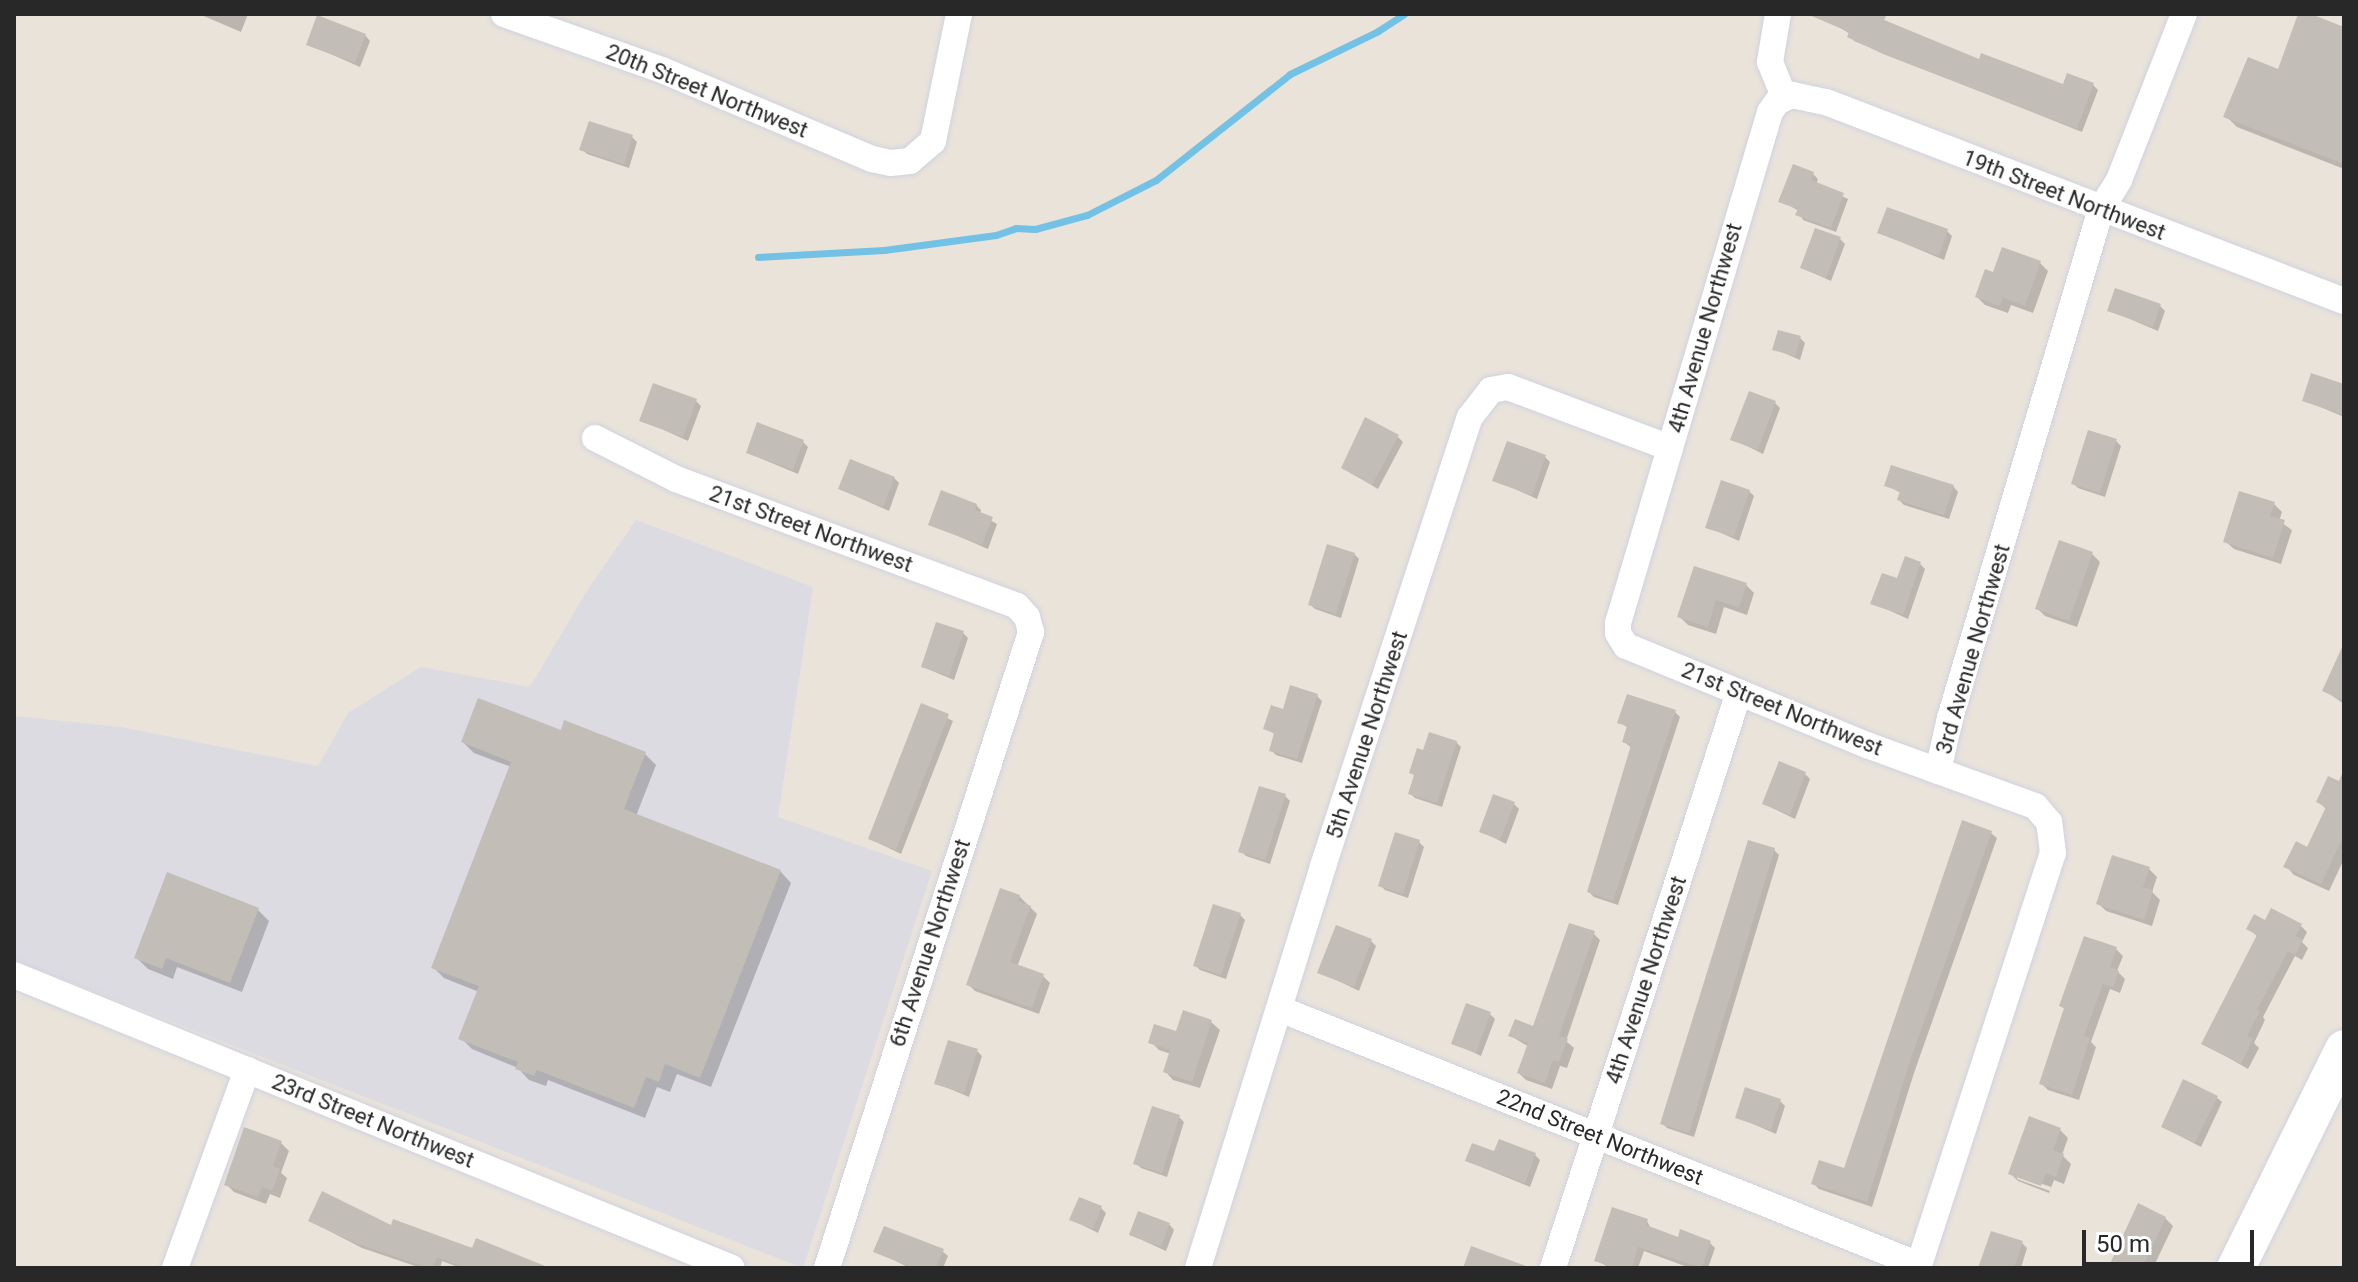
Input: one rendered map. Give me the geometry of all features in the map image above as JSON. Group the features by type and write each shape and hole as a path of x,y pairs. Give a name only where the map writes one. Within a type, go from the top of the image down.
{"main road":[{"path":"2236,1268 2344,1049"}],"street":[{"name":"20th Street Northwest","path":"504,14 662,70 872,159 891,163 910,161 929,148 938,128 959,14"},
{"path":"1778,14 1770,62 1784,97"},
{"name":"3rd Avenue Northwest","path":"1918,1266 2054,841 2049,822 2035,806 1938,771 1950,718 2101,209 2119,180 2184,14"},
{"name":"19th Street Northwest","path":"1784,97 1800,95 1826,102 2344,301"},
{"name":"4th Avenue Northwest","path":"1626,646 1618,633 1618,623 1770,112 1784,97"},
{"name":"5th Avenue Northwest","path":"1198,1268 1323,866 1470,417 1478,403 1491,390 1508,387 1670,448"},
{"name":"21st Street Northwest","path":"595,438 676,479 1017,606 1027,617"},
{"name":"6th Avenue Northwest","path":"827,1268 1031,632 1027,617"},
{"name":"21st Street Northwest","path":"1626,646 1938,771"},
{"name":"4th Avenue Northwest","path":"1553,1268 1739,692"},
{"name":"23rd Street Northwest","path":"14,975 732,1268"},
{"name":"22nd Street Northwest","path":"1280,1009 1918,1266"},
{"path":"175,1268 247,1070"}],"shaded area":[{"path":"636,520 813,587 778,817 932,871 803,1268 14,960 14,716 121,727 318,766 348,713 421,667 530,687 588,589"}],"building":[{"path":"1807,14 1887,14 1884,20 1979,59 1981,53 2063,84 2067,73 2094,83 2077,129 1883,54 1847,37 1849,32"},
{"path":"2298,14 2311,14 2344,27 2344,164 2223,117 2248,57 2278,69"},
{"path":"317,15 366,34 355,63 306,45"},
{"path":"589,121 633,135 624,164 579,150"},
{"path":"1793,164 1814,172 1811,180 1844,193 1831,228 1795,215 1798,209 1778,202"},
{"path":"1887,207 1948,229 1939,256 1877,233"},
{"path":"1815,228 1841,237 1826,278 1800,268"},
{"path":"2002,247 2041,261 2025,306 2003,298 2000,306 1975,297 1985,269 1993,272"},
{"path":"2115,288 2161,304 2153,327 2107,311"},
{"path":"1778,330 1801,336 1795,356 1772,350"},
{"path":"2311,373 2344,384 2344,415 2302,401"},
{"path":"653,383 697,399 683,437 639,421"},
{"path":"1749,391 1776,401 1758,450 1730,440"},
{"path":"1365,417 1399,435 1372,485 1341,468"},
{"path":"757,422 804,440 793,470 746,453"},
{"path":"2088,430 2117,439 2100,493 2071,484"},
{"path":"1507,441 1546,455 1532,495 1492,481"},
{"path":"850,459 895,477 883,507 838,489"},
{"path":"1891,465 1954,485 1944,515 1897,500 1900,491 1884,486"},
{"path":"1721,480 1750,490 1734,537 1705,528"},
{"path":"941,490 977,504 975,510 993,517 982,545 928,525"},
{"path":"2239,491 2275,502 2270,516 2285,520 2273,558 2223,542"},
{"path":"2059,540 2093,552 2069,621 2035,609"},
{"path":"1327,544 1355,553 1336,614 1308,605"},
{"path":"1905,556 1921,562 1903,615 1870,604 1882,573 1897,578"},
{"path":"1694,566 1747,583 1739,608 1716,600 1708,627 1677,617"},
{"path":"936,622 964,631 949,676 921,667"},
{"path":"2344,643 2344,701 2322,691"},
{"path":"1290,685 1318,694 1297,759 1269,751 1274,733 1263,729 1271,705 1283,709"},
{"path":"1627,694 1676,710 1613,901 1587,892 1631,745 1622,742 1627,726 1617,723"},
{"path":"478,698 561,730 564,720 646,752 624,809 781,870 700,1078 665,1064 659,1082 646,1077 634,1108 537,1070 534,1076 515,1069 518,1062 458,1039 479,986 431,968 511,762 461,742"},
{"path":"921,703 949,714 896,850 868,839"},
{"path":"1429,732 1457,741 1437,803 1408,794 1414,775 1409,773 1417,748 1423,750"},
{"path":"1779,761 1806,772 1790,815 1762,804"},
{"path":"2344,769 2344,835 2321,884 2283,867 2296,841 2307,847 2326,807 2316,802 2328,776 2339,781"},
{"path":"1259,786 1286,794 1265,860 1238,852"},
{"path":"1493,794 1515,802 1500,840 1479,832"},
{"path":"1962,820 1992,831 1908,1067 1867,1202 1811,1184 1819,1160 1844,1168"},
{"path":"1395,832 1420,840 1403,894 1378,886"},
{"path":"1748,840 1775,848 1689,1133 1660,1124"},
{"path":"2112,855 2150,867 2143,887 2153,890 2144,920 2096,904"},
{"path":"167,872 259,908 230,983 166,958 162,969 134,958"},
{"path":"1000,888 1020,895 1018,901 1031,906 1010,962 1044,974 1032,1008 966,985"},
{"path":"1213,904 1241,913 1221,975 1193,966"},
{"path":"2271,908 2302,924 2296,936 2303,940 2295,955 2288,951 2257,1010 2260,1011 2247,1036 2253,1039 2241,1064 2201,1044 2257,935 2246,929 2254,914 2265,920"},
{"path":"1569,923 1595,931 1559,1036 1568,1039 1559,1062 1553,1060 1545,1083 1517,1073 1528,1043 1508,1036 1515,1019 1533,1026"},
{"path":"1336,925 1372,939 1354,987 1317,973"},
{"path":"2084,936 2117,947 2110,967 2119,971 2113,987 2103,984 2084,1036 2090,1038 2072,1095 2039,1084 2064,1008 2059,1006"},
{"path":"1466,1003 1491,1012 1476,1053 1451,1044"},
{"path":"1183,1010 1212,1020 1192,1082 1163,1072 1170,1050 1148,1043 1154,1024 1176,1031"},
{"path":"948,1040 978,1049 964,1093 934,1084"},
{"path":"2183,1079 2218,1096 2195,1143 2161,1127"},
{"path":"1745,1087 1781,1099 1771,1130 1735,1118"},
{"path":"1152,1106 1180,1115 1162,1173 1133,1164"},
{"path":"2029,1116 2061,1128 2053,1150 2064,1154 2056,1177 2046,1173 2041,1186 2008,1174"},
{"path":"244,1127 282,1141 273,1166 280,1169 272,1191 262,1187 258,1197 224,1185"},
{"path":"1499,1139 1536,1153 1525,1183 1465,1161 1472,1143 1494,1151"},
{"path":"322,1191 391,1225 393,1219 472,1248 476,1238 550,1268 465,1268 437,1257 433,1268 428,1268 355,1243 308,1221"},
{"path":"1079,1197 1102,1206 1093,1229 1069,1220"},
{"path":"2138,1203 2166,1217 2142,1268 2108,1268"},
{"path":"1612,1207 1648,1219 1646,1225 1678,1237 1680,1229 1711,1241 1702,1268 1638,1247 1632,1268 1616,1268 1594,1261"},
{"path":"1138,1211 1170,1223 1161,1247 1129,1235"},
{"path":"884,1226 944,1249 936,1268 914,1268 873,1252"},
{"path":"1991,1231 2023,1241 2014,1268 1978,1268"},
{"path":"1471,1246 1526,1266 1526,1268 1463,1268"}],"waterway":[{"path":"758,257 884,250 996,235 1016,228 1035,229 1087,215 1156,180 1290,74 1378,31 1404,14"}]}
